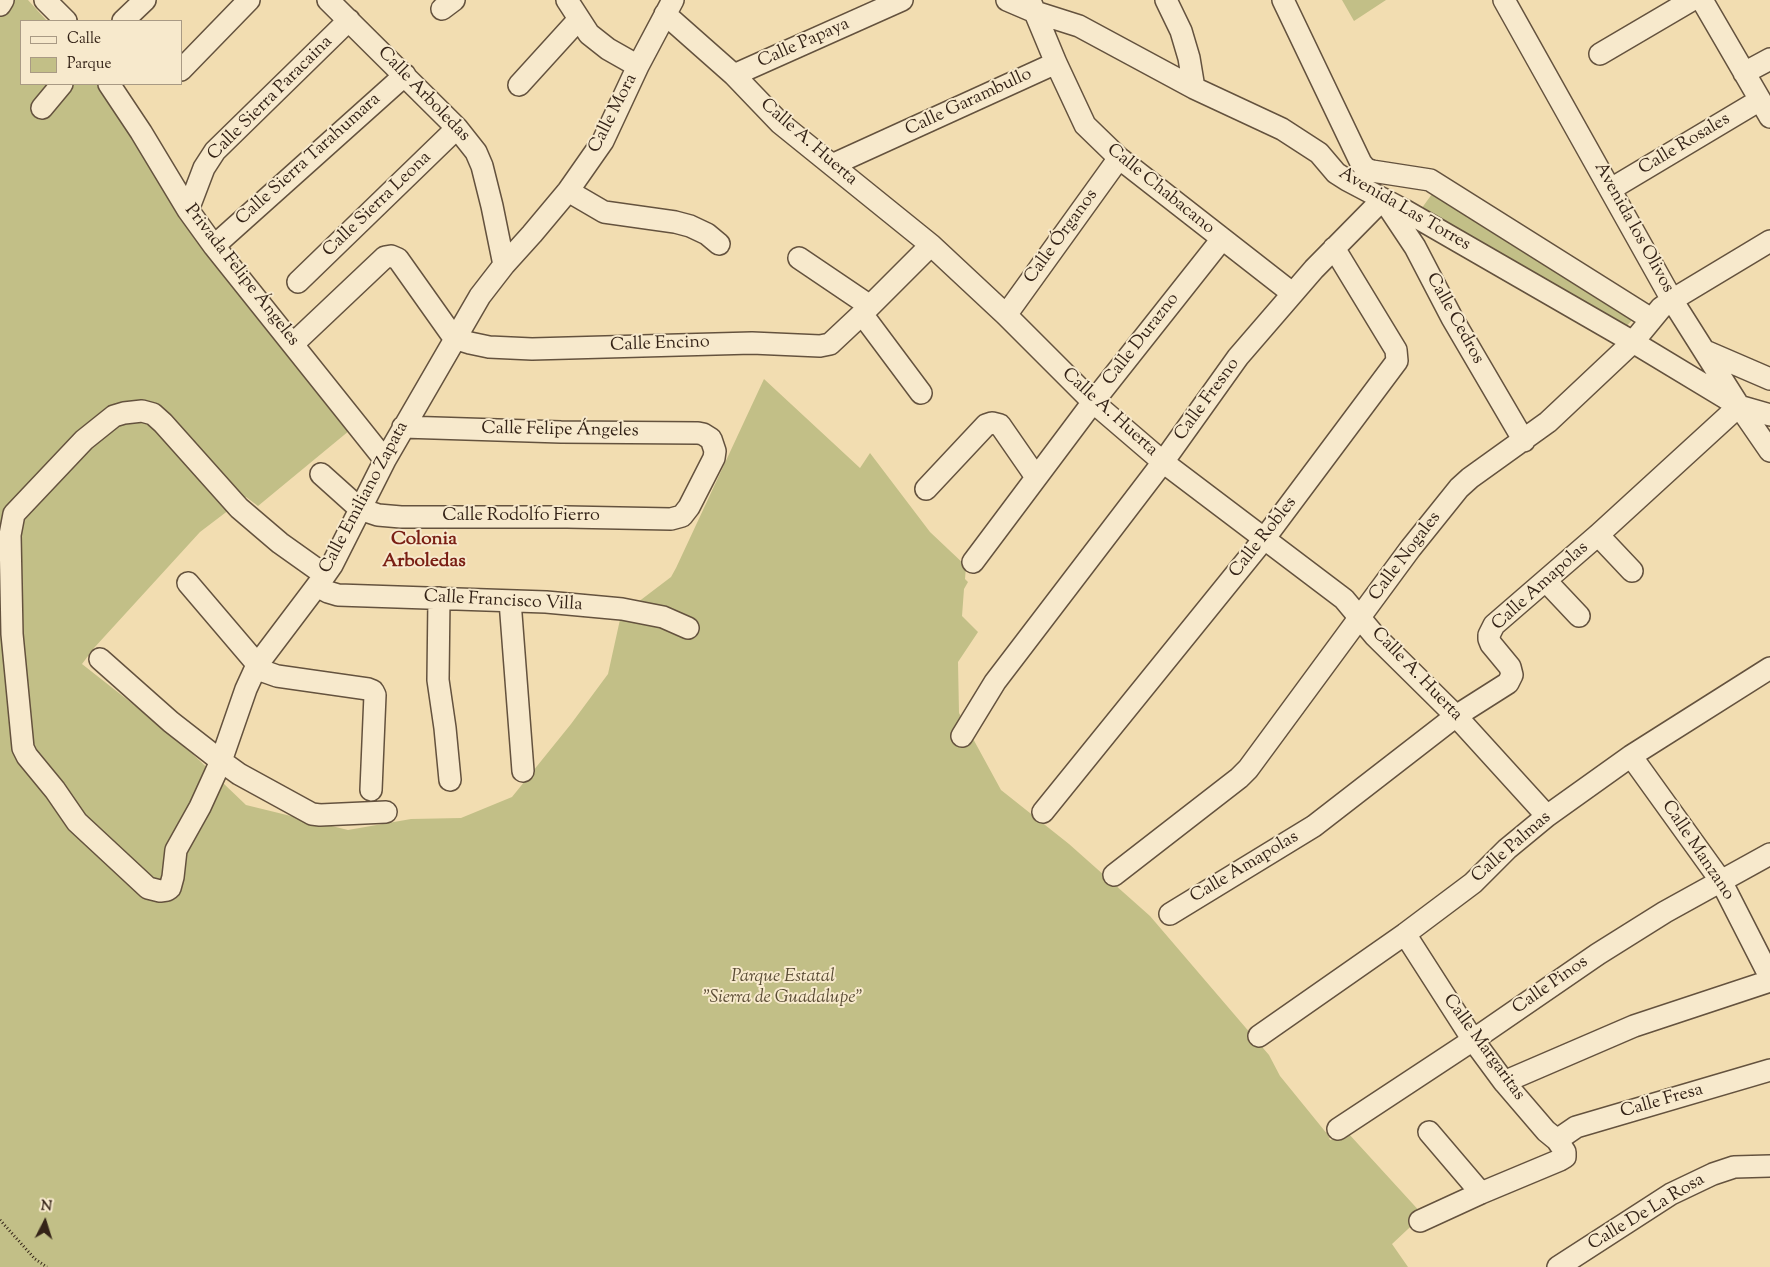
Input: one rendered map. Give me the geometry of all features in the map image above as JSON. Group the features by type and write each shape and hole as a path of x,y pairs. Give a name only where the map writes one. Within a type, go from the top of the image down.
{"street":[{"path":"0,4 3,0"},
{"path":"45,0 65,20"},
{"path":"124,20 145,0"},
{"path":"182,69 250,0"},
{"name":"Calle Arboledas","path":"328,0 457,128 476,152 482,166 492,206 504,265"},
{"path":"568,0 589,34 608,49 638,66"},
{"name":"Calle Papaya","path":"734,75 902,0"},
{"name":"Avenida Las Torres","path":"1007,0 1033,6 1079,26 1194,88 1296,138 1318,153 1336,173 1364,190 1383,199 1633,342 1739,406 1770,415"},
{"path":"1166,0 1181,31 1190,58 1194,88"},
{"name":"Avenida Las Torres","path":"1283,0 1361,163 1366,168 1430,180 1650,319"},
{"name":"Avenida los Olivos","path":"1504,0 1672,300 1739,406 1770,451"},
{"path":"1600,54 1692,0"},
{"path":"1702,0 1765,109"},
{"path":"1033,6 1056,63"},
{"name":"Calle A. Huerta","path":"669,7 780,123 931,245 1006,315 1093,402 1163,462 1344,599 1375,636 1456,716 1547,816"},
{"name":"Calle Mora","path":"504,265 568,191 603,141 638,66 669,7"},
{"path":"519,85 579,19"},
{"name":"Calle Sierra Paracaina","path":"188,210 204,168 215,151 349,20"},
{"path":"1744,73 1770,58"},
{"name":"Calle Chabacano","path":"1056,63 1085,125 1119,158 1292,293"},
{"name":"Calle Garambullo","path":"832,166 1056,63"},
{"name":"Calle Sierra Tarahumara","path":"214,246 405,75"},
{"path":"42,108 61,85"},
{"name":"Privada Felipe Ángeles","path":"110,85 141,132 188,210 214,246 385,460"},
{"name":"Calle Rosales","path":"1611,189 1765,109"},
{"name":"Calle Sierra Leona","path":"298,282 457,128"},
{"name":"Calle Órganos","path":"1006,315 1119,158"},
{"path":"568,191 604,212 675,222 690,226 707,234 719,244"},
{"name":"Calle Fresno","path":"962,736 995,682 1163,462 1238,357 1292,293 1383,199"},
{"name":"Calle Cedros","path":"1383,199 1415,247 1452,318 1524,441"},
{"name":"Calle Durazno","path":"974,562 1093,402 1222,239"},
{"name":"Calle Nogales","path":"1114,875 1239,778 1410,549 1459,488 1548,422 1633,342 1650,319 1672,300 1770,242"},
{"name":"Calle Encino","path":"454,338 489,347 532,349 752,343 820,346 830,344 931,245"},
{"name":"Calle Robles","path":"1043,812 1264,539 1398,361 1396,350 1334,248"},
{"path":"294,344 385,257 391,256 398,258 454,338"},
{"path":"799,258 866,310 921,393"},
{"name":"Calle Emiliano Zapata","path":"239,508 163,422 153,414 134,411 114,416 84,440 14,514 10,535 12,634 23,748 77,822 148,888 160,891 167,890 172,884 176,850 200,807 221,761 246,689 257,665 332,565 385,460 454,338 480,296 504,265"},
{"path":"1705,351 1770,379"},
{"name":"Calle Amapolas","path":"1170,914 1314,826 1456,716 1508,682 1512,671 1490,644 1489,634 1494,625 1598,535 1739,406"},
{"path":"926,489 986,425 992,423 1000,425 1036,477"},
{"name":"Calle Felipe Ángeles","path":"403,427 698,434 707,437 713,444 714,458 689,508 682,516"},
{"path":"321,474 360,509"},
{"name":"Calle Francisco Villa","path":"239,508 321,580 328,592 338,595 510,600 622,609 663,617 688,628"},
{"name":"Calle Rodolfo Fierro","path":"360,509 378,515 401,516 671,519 682,516"},
{"path":"1598,535 1632,571"},
{"path":"1546,581 1579,616"},
{"path":"188,583 263,671 277,676 373,691 375,695 371,790"},
{"path":"439,598 438,680 450,780"},
{"path":"510,600 523,771"},
{"path":"100,659 171,722 221,761 239,774 312,814 386,812"},
{"name":"Calle Palmas","path":"1259,1036 1405,934 1473,883 1507,848 1547,816 1631,756 1770,668"},
{"name":"Calle Manzano","path":"1631,756 1722,881 1770,978"},
{"name":"Calle Pinos","path":"1338,1129 1473,1040 1598,954 1665,912 1770,854"},
{"name":"Calle Margaritas","path":"1405,934 1473,1040 1504,1082 1561,1149"},
{"path":"1504,1082 1634,1026 1770,981"},
{"name":"Calle Fresa","path":"1420,1221 1560,1160 1561,1149 1576,1127 1770,1070"},
{"path":"1429,1132 1481,1193"},
{"name":"Calle De La Rosa","path":"1558,1267 1671,1194 1734,1167 1770,1166"}],"path":[{"path":"0,1220 35,1259 47,1267"}],"green space":[{"name":"Parque Estatal \"Sierra de Guadalupe\"","path":"0,0 28,0 46,20 20,20 20,85 102,85 213,240 361,421 258,506 246,497 200,532 94,648 82,664 176,738 246,805 348,830 411,819 461,818 512,797 571,724 608,674 621,615 671,577 764,379 860,468 870,453 930,532 966,566 965,579 968,582 964,589 962,616 978,632 958,662 959,713 1001,790 1069,844 1150,916 1269,1055 1280,1076 1328,1135 1330,1140 1348,1133 1423,1215 1392,1244 1408,1267 0,1267"},
{"path":"1342,0 1386,0 1354,21"},
{"path":"1432,194 1635,317 1623,330 1419,212"}],"district":[{"name":"Colonia Arboledas","path":"424,552"}]}
